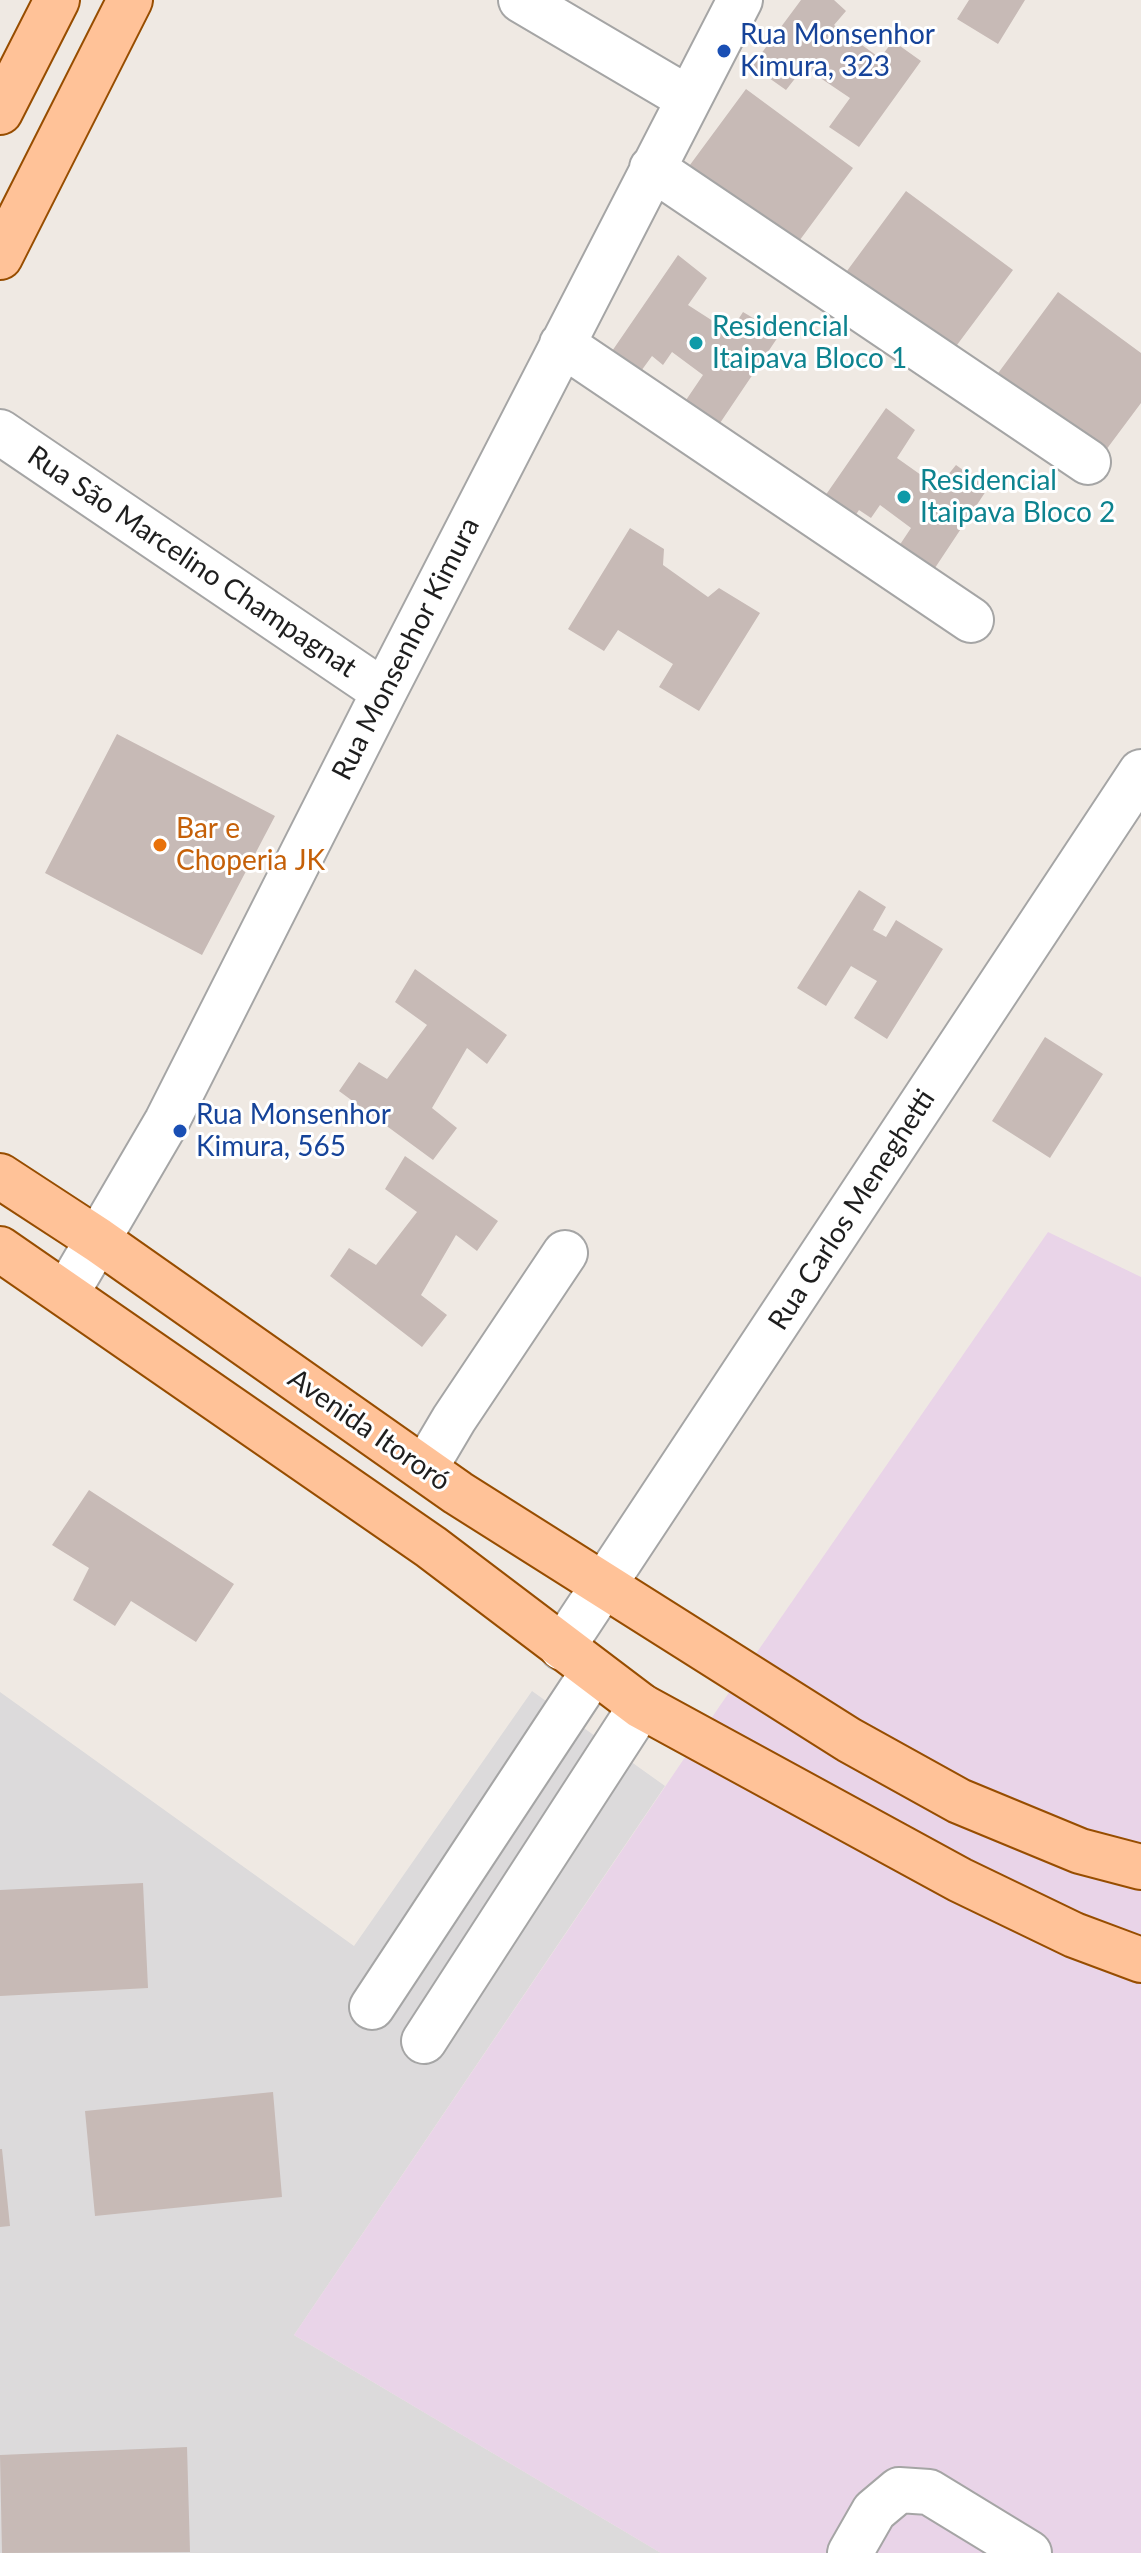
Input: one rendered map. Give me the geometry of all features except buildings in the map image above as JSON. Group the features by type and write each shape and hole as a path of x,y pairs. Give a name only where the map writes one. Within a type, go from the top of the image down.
{"main road":[{"path":"0,112 57,0"},
{"path":"0,257 130,0"},
{"name":"Avenida Itororó","path":"0,1176 98,1240 458,1493 849,1740 959,1801 1080,1851 1141,1867"},
{"path":"0,1249 431,1547 641,1706 960,1880 1074,1935 1141,1960"}],"street":[{"path":"521,0 689,99"},
{"name":"Rua Monsenhor Kimura","path":"66,1294 167,1121 740,0"},
{"path":"652,168 1088,462"},
{"path":"562,344 971,620"},
{"name":"Rua São Marcelino Champagnat","path":"0,432 384,692"},
{"name":"Rua Carlos Meneghetti","path":"372,2007 520,1782 578,1660 605,1587 1141,772"},
{"path":"425,1468 454,1419 565,1253"},
{"path":"424,2041 641,1706"},
{"path":"520,1782 571,1814"},
{"path":"850,2553 874,2511 899,2490 929,2492 1029,2553"}],"shaded area":[{"path":"1048,1232 1141,1277 1141,2553 661,2553 294,2335 719,1707"},
{"path":"532,1691 665,1786 294,2335 661,2553 0,2553 0,1692 354,1946"}],"place":[{"name":"Rua Monsenhor Kimura, 323","path":"724,51"},
{"name":"Residencial Itaipava Bloco 1","path":"696,343"},
{"name":"Residencial Itaipava Bloco 2","path":"904,497"},
{"name":"Bar e Choperia JK","path":"160,845"},
{"name":"Rua Monsenhor Kimura, 565","path":"180,1131"}]}
